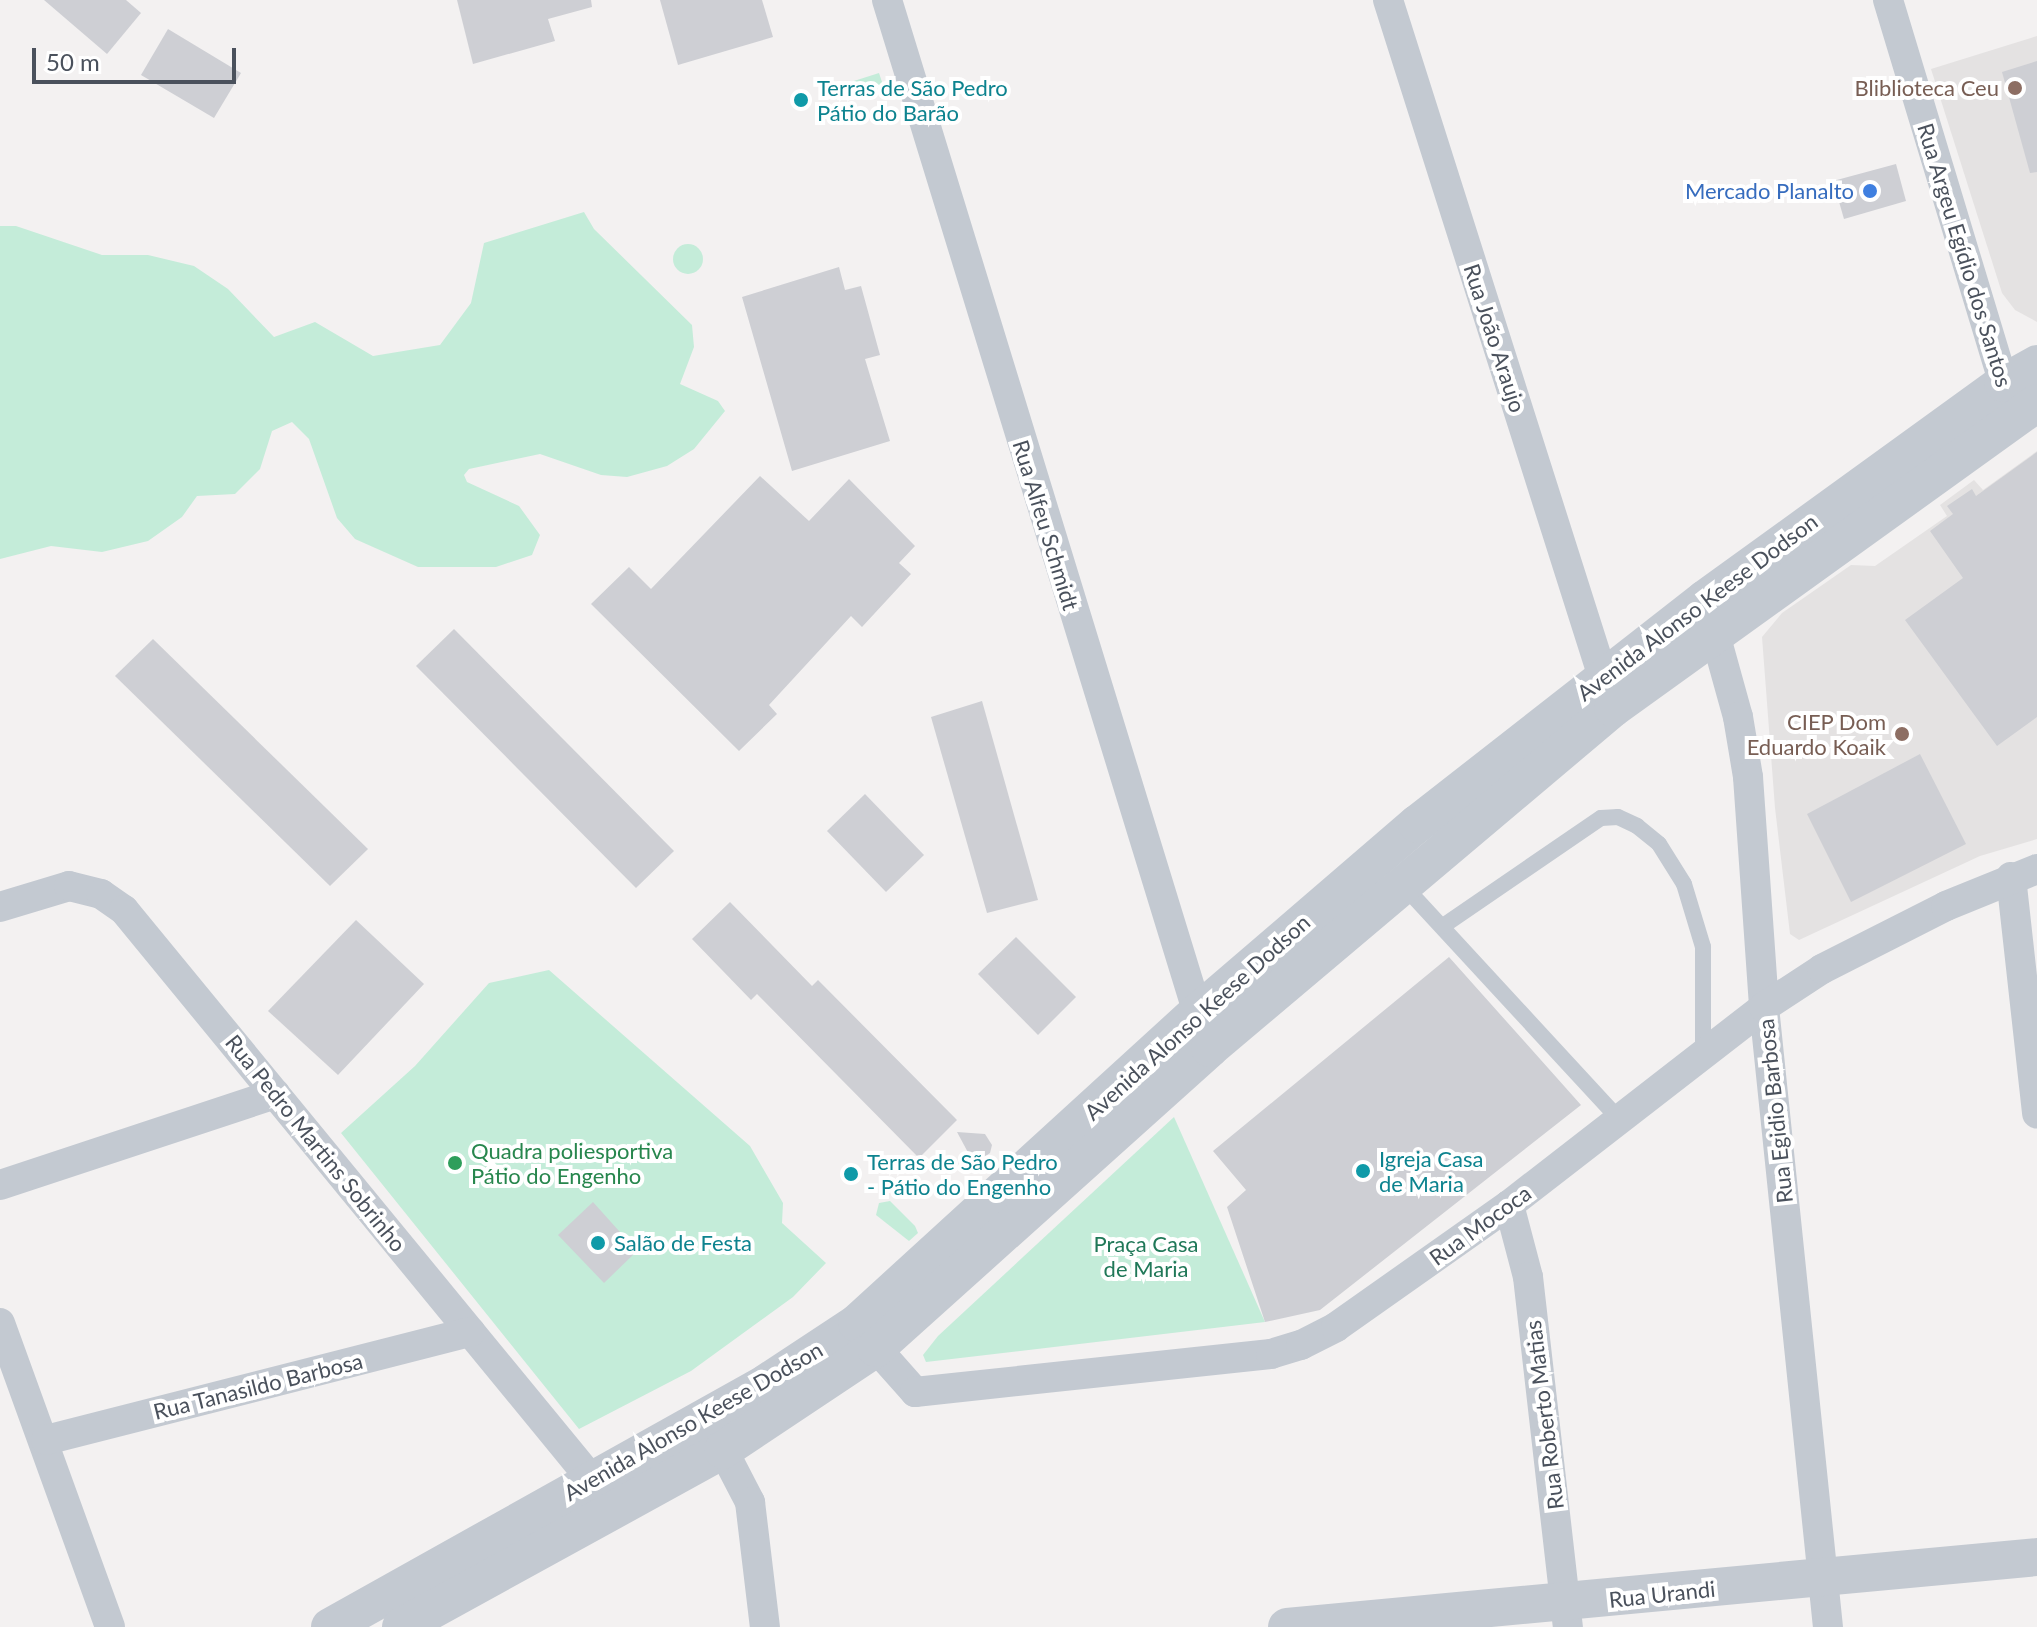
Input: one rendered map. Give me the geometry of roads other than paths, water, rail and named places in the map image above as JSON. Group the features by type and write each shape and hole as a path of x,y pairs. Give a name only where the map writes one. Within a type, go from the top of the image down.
{"street":[{"name":"Rua Alfeu Schmidt","path":"887,0 1204,1031"},
{"name":"Rua João Araujo","path":"1388,0 1608,692"},
{"name":"Rua Argeu Egídio dos Santos","path":"1888,0 2018,401"},
{"name":"Avenida Alonso Keese Dodson","path":"401,1627 723,1450 876,1348 1417,824 2018,401 2037,364"},
{"name":"Rua Egidio Barbosa","path":"1710,616 1738,717 1748,777 1764,1007 1828,1627"},
{"name":"Avenida Alonso Keese Dodson","path":"330,1627 691,1427 857,1323 1204,1031 1403,885 1608,692"},
{"name":"Rua Mococa","path":"876,1348 915,1392 1271,1354 1336,1327 1509,1205 1764,1007 1822,969 2024,873"},
{"path":"2024,873 2037,1114"},
{"name":"Rua Pedro Martins Sobrinho","path":"0,907 69,886 101,894 124,910 592,1480"},
{"path":"0,1185 275,1094"},
{"name":"Rua Roberto Matias","path":"1509,1205 1528,1277 1568,1615"},
{"path":"0,1323 46,1440 110,1627"},
{"name":"Rua Tanasildo Barbosa","path":"46,1440 470,1332"},
{"path":"691,1427 723,1450 750,1502 765,1627"},
{"name":"Rua Urandi","path":"1287,1627 1568,1615 1824,1577 2037,1557"}],"lane":[{"path":"1443,926 1601,818 1618,817 1637,826 1659,844 1684,884 1703,947 1703,1054"},
{"path":"1403,885 1620,1120"}],"place":[{"name":"Bliblioteca Ceu","path":"2015,88"},
{"name":"Terras de São Pedro Pátio do Barão","path":"801,100"},
{"name":"Mercado Planalto","path":"1870,191"},
{"name":"CIEP Dom Eduardo Koaik","path":"1902,734"},
{"name":"Quadra poliesportiva Pátio do Engenho","path":"455,1163"},
{"name":"Igreja Casa de Maria","path":"1363,1171"},
{"name":"Terras de São Pedro - Pátio do Engenho","path":"851,1174"},
{"name":"Salão de Festa","path":"598,1243"}],"park label":[{"name":"Praça Casa de Maria","path":"1146,1256"}]}
